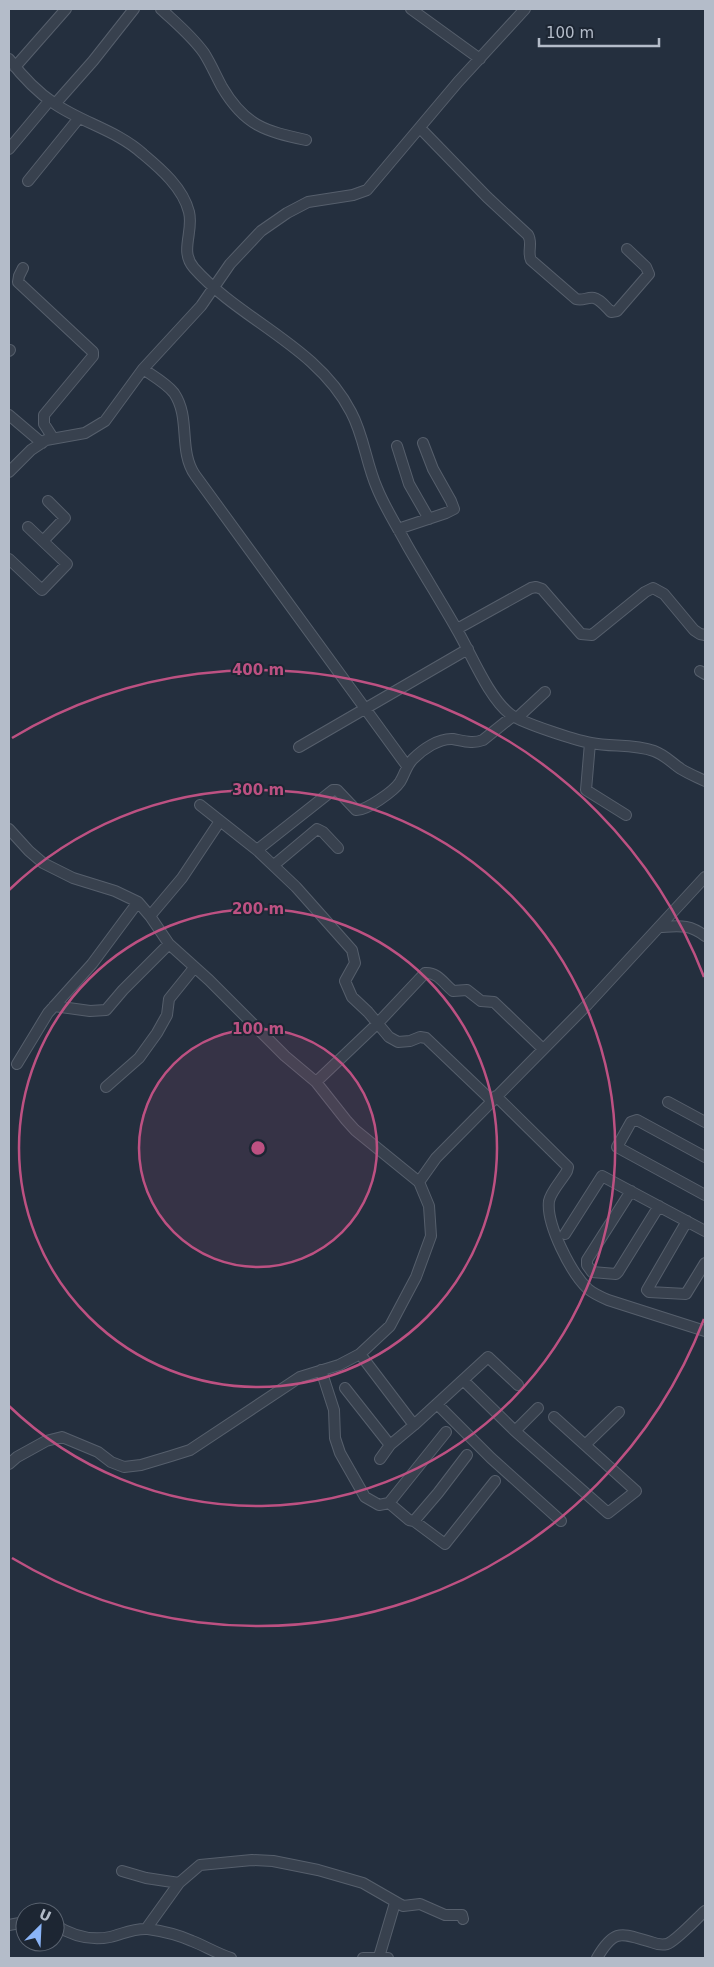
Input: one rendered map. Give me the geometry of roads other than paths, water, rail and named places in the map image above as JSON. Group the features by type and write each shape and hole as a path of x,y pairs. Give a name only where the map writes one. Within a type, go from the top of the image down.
{"street":[{"path":"66,9 12,63 24,77 52,102 134,146 171,181 183,196 190,217 187,258 193,268 214,288 268,327 317,368 335,389 354,419 377,489 486,682 503,706 515,717 590,743 635,747 657,752 681,769 705,781"},
{"path":"9,149 93,61 134,9"},
{"path":"161,9 198,45 222,88 241,113 251,122 266,130 306,140"},
{"path":"411,9 480,59"},
{"path":"9,472 28,453 42,443 52,438 85,433 100,425 109,416 143,369 201,306 230,264 261,231 280,217 308,202 353,195 367,190 525,9"},
{"path":"28,181 79,118"},
{"path":"420,128 487,197 528,235 531,240 529,255 531,260 576,299 581,300 593,297 600,300 611,312 617,311 649,274 646,267 627,250"},
{"path":"23,268 18,276 18,282 92,350 93,354 69,387 44,415 44,424 52,438"},
{"path":"143,369 166,385 176,397 184,421 187,460 194,476 407,766"},
{"path":"9,415 42,443"},
{"path":"400,528 453,510 454,507 433,469 423,443"},
{"path":"397,446 409,484 429,519"},
{"path":"375,467 385,496 400,528"},
{"path":"42,541 65,518 48,502"},
{"path":"9,559 42,590 66,564 28,527"},
{"path":"457,629 536,587 542,589 581,634 592,635 645,592 653,588 664,594 694,630 700,634 705,634"},
{"path":"299,747 364,707 468,648"},
{"path":"258,850 333,790 337,790 356,810 359,811 368,807 398,785 407,766 413,759 440,741 452,739 478,742 484,740 545,692"},
{"path":"590,743 586,791 626,815"},
{"path":"200,805 258,850 274,865 352,950 355,963 345,981 352,997 389,1037 398,1042 410,1042 420,1037 426,1038 568,1167 568,1171 551,1197 549,1211 560,1245 583,1283 596,1294 608,1300 705,1331"},
{"path":"150,916 182,878 220,820"},
{"path":"9,829 43,863 72,878 115,891 138,902 169,944 285,1056 316,1082 355,1130 419,1182 429,1206 431,1236 416,1277 390,1326 360,1354 340,1365 300,1377 190,1450 141,1465 124,1467 111,1462 98,1452 62,1437 46,1441 16,1457 9,1464"},
{"path":"274,865 317,829 323,832 338,848"},
{"path":"419,1182 436,1158 660,927 705,877"},
{"path":"18,1064 41,1024 54,1006 92,964 138,902"},
{"path":"660,927 692,927 705,936"},
{"path":"54,1006 90,1011 106,1010 123,990 169,944"},
{"path":"106,1087 139,1058 158,1033 167,1016 169,999 194,968"},
{"path":"316,1082 378,1023 425,973 438,977 453,991 467,990 481,1001 494,1002 543,1049"},
{"path":"668,1102 705,1122"},
{"path":"705,1157 637,1120 631,1122 617,1147 705,1195"},
{"path":"565,1234 602,1176 705,1231"},
{"path":"631,1191 587,1260 587,1265 592,1272 616,1274 659,1206"},
{"path":"688,1221 646,1290 649,1292 686,1294 705,1263"},
{"path":"360,1354 414,1424"},
{"path":"380,1459 390,1445 438,1405 488,1356 518,1385"},
{"path":"321,1370 334,1410 334,1438 340,1453 366,1497 379,1505 389,1503 446,1432"},
{"path":"463,1380 515,1431 608,1513 636,1491 554,1416"},
{"path":"345,1388 390,1445"},
{"path":"438,1405 491,1458 561,1521"},
{"path":"515,1431 538,1408"},
{"path":"585,1445 619,1412"},
{"path":"414,1521 467,1455"},
{"path":"389,1503 408,1520 414,1521 445,1544 495,1481"},
{"path":"146,1929 179,1883 200,1865 230,1861 273,1861 318,1870 363,1883 395,1903 407,1907 420,1904 444,1915 462,1915 463,1919"},
{"path":"122,1871 146,1878 179,1883"},
{"path":"363,1958 383,1958 395,1903"},
{"path":"597,1958 606,1943 618,1936 629,1935 660,1945 669,1943 705,1911"},
{"path":"65,1931 98,1938 131,1929 146,1929 190,1940 231,1958"}]}
